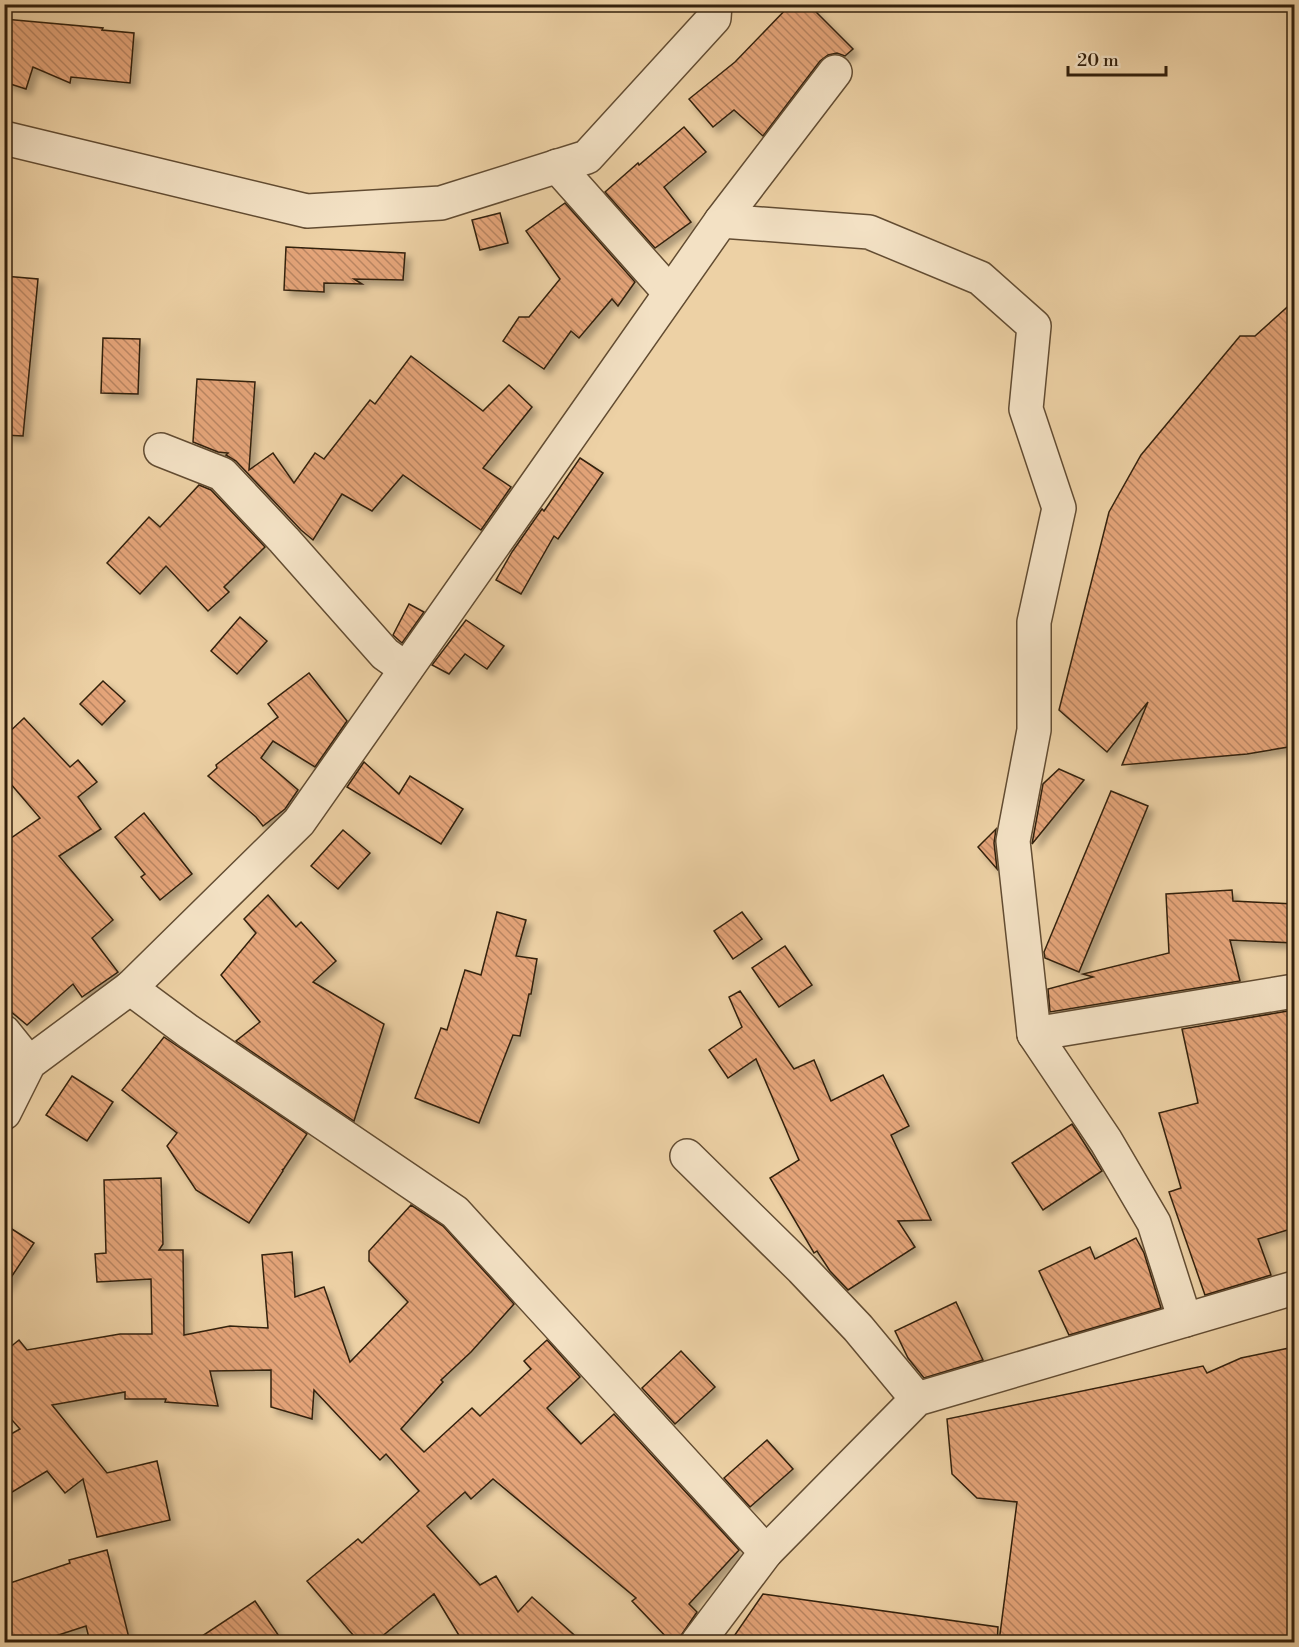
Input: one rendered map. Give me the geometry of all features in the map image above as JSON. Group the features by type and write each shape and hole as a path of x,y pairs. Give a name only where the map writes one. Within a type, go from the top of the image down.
{"street":[{"path":"4,138 307,211 441,202 587,157 714,18 715,4"},
{"path":"4,1113 29,1063 130,988 298,822 721,221 835,72"},
{"path":"557,166 670,293"},
{"path":"721,221 869,232 980,278 1034,326 1026,409 1059,508 1034,622 1034,730 1013,841 1034,1034 1106,1142 1154,1223 1185,1320"},
{"path":"161,450 222,474 292,548 385,654 406,669"},
{"path":"130,988 188,1031 455,1212 766,1552"},
{"path":"1034,1034 1294,992"},
{"path":"4,1032 29,1063"},
{"path":"687,1156 858,1328 917,1399"},
{"path":"698,1642 766,1552 917,1399 1294,1288"}],"building":[{"path":"791,4 808,4 853,49 845,56 837,53 828,55 820,61 763,136 734,110 713,127 689,99 735,62"},
{"path":"4,19 134,33 130,83 71,77 70,83 33,67 26,89 4,82"},
{"path":"684,127 706,152 664,187 691,222 655,248 605,192"},
{"path":"565,203 635,282 618,306 612,299 579,338 571,331 544,369 503,341 519,317 529,317 560,279 526,231"},
{"path":"500,213 508,243 480,250 472,220"},
{"path":"286,247 405,253 403,280 354,279 362,284 324,283 324,292 284,290"},
{"path":"4,276 38,279 23,436 4,435"},
{"path":"1294,301 1294,746 1247,754 1122,765 1148,702 1107,752 1059,710 1109,512 1141,455 1240,336 1255,336"},
{"path":"103,338 140,339 138,394 101,393"},
{"path":"411,356 483,411 509,385 532,407 483,468 511,487 481,530 403,475 372,511 342,494 313,540 236,461 226,455 228,453 218,452 193,442 197,379 255,382 249,470 273,453 294,483 315,453 324,459 370,400 375,404"},
{"path":"580,458 603,473 558,539 554,536 521,594 496,580 512,552 542,509 544,511"},
{"path":"199,485 211,490 265,547 224,587 229,592 208,611 166,566 140,594 107,563 149,517 160,527"},
{"path":"409,604 424,612 402,643 393,635"},
{"path":"240,617 267,641 237,674 211,651"},
{"path":"466,620 504,646 487,669 465,654 449,674 432,665"},
{"path":"309,673 347,721 315,767 273,741 261,758 298,790 285,809 263,826 256,817 208,776 217,768 216,765 278,717 268,704"},
{"path":"103,681 125,701 102,725 80,704"},
{"path":"24,718 70,767 78,760 97,782 78,797 101,829 59,856 113,920 92,938 118,972 82,997 73,984 27,1025 4,1006 4,843 40,818 4,776 4,737"},
{"path":"364,762 399,794 410,776 463,809 441,844 347,787"},
{"path":"1059,769 1084,780 1032,844 1043,784"},
{"path":"1111,791 1148,806 1079,972 1045,958 1044,952"},
{"path":"144,813 192,874 160,900 141,877 145,874 115,837"},
{"path":"996,829 994,843 997,869 978,847"},
{"path":"343,830 370,853 338,889 311,866"},
{"path":"1232,890 1233,901 1294,904 1294,943 1230,940 1240,981 1050,1012 1048,989 1093,977 1083,974 1169,953 1166,894"},
{"path":"268,895 296,927 301,922 336,961 313,982 384,1024 354,1121 236,1041 260,1022 221,975 256,933 244,919"},
{"path":"497,912 526,920 516,956 537,959 520,1036 513,1035 479,1123 415,1098 441,1028 447,1030 465,970 481,975"},
{"path":"742,912 762,939 733,959 714,931"},
{"path":"785,946 812,985 779,1007 752,968"},
{"path":"740,991 794,1069 814,1060 831,1101 883,1075 909,1126 891,1135 931,1220 898,1221 915,1247 848,1290 830,1271 817,1251 814,1253 770,1178 799,1160 756,1059 728,1078 709,1050 742,1027 729,997"},
{"path":"1294,1010 1294,1228 1258,1239 1271,1275 1205,1295 1169,1192 1181,1188 1159,1113 1198,1103 1182,1029"},
{"path":"164,1037 307,1134 282,1169 283,1171 249,1223 196,1190 167,1146 177,1133 122,1090"},
{"path":"72,1076 113,1102 87,1141 46,1115"},
{"path":"1072,1124 1102,1171 1043,1210 1012,1163"},
{"path":"161,1178 163,1244 159,1250 183,1250 184,1335 230,1326 268,1328 262,1255 292,1252 295,1297 324,1287 350,1362 408,1302 369,1261 369,1251 411,1205 443,1226 514,1304 471,1352 441,1380 443,1382 401,1429 424,1452 472,1408 480,1416 531,1369 524,1361 547,1340 580,1377 547,1408 581,1444 614,1414 739,1550 689,1604 697,1612 680,1637 675,1642 671,1642 632,1601 636,1598 493,1479 471,1499 465,1492 427,1526 480,1585 496,1576 518,1612 532,1597 582,1642 463,1642 434,1594 375,1642 359,1642 307,1581 358,1539 362,1543 419,1491 386,1454 380,1460 314,1390 312,1419 271,1407 271,1370 210,1371 218,1406 165,1402 166,1399 125,1399 125,1392 52,1405 107,1473 157,1461 170,1520 97,1537 83,1479 65,1493 47,1471 4,1497 4,1438 20,1429 4,1411 4,1352 19,1340 27,1350 120,1334 152,1334 151,1279 97,1282 95,1254 106,1253 104,1180"},
{"path":"4,1224 34,1243 4,1288"},
{"path":"1136,1238 1144,1253 1161,1308 1069,1335 1039,1271 1090,1247 1095,1259"},
{"path":"956,1302 983,1360 924,1378 908,1358 895,1331"},
{"path":"1294,1347 1294,1642 999,1642 1017,1502 977,1498 952,1474 947,1419 1203,1366 1207,1373 1241,1358"},
{"path":"681,1351 715,1387 675,1424 642,1388"},
{"path":"767,1440 793,1469 750,1507 724,1478"},
{"path":"107,1550 130,1642 90,1642 86,1626 37,1642 4,1642 4,1585 70,1563 69,1560"},
{"path":"763,1594 998,1627 997,1642 730,1642"},
{"path":"255,1601 283,1642 193,1642"}]}
